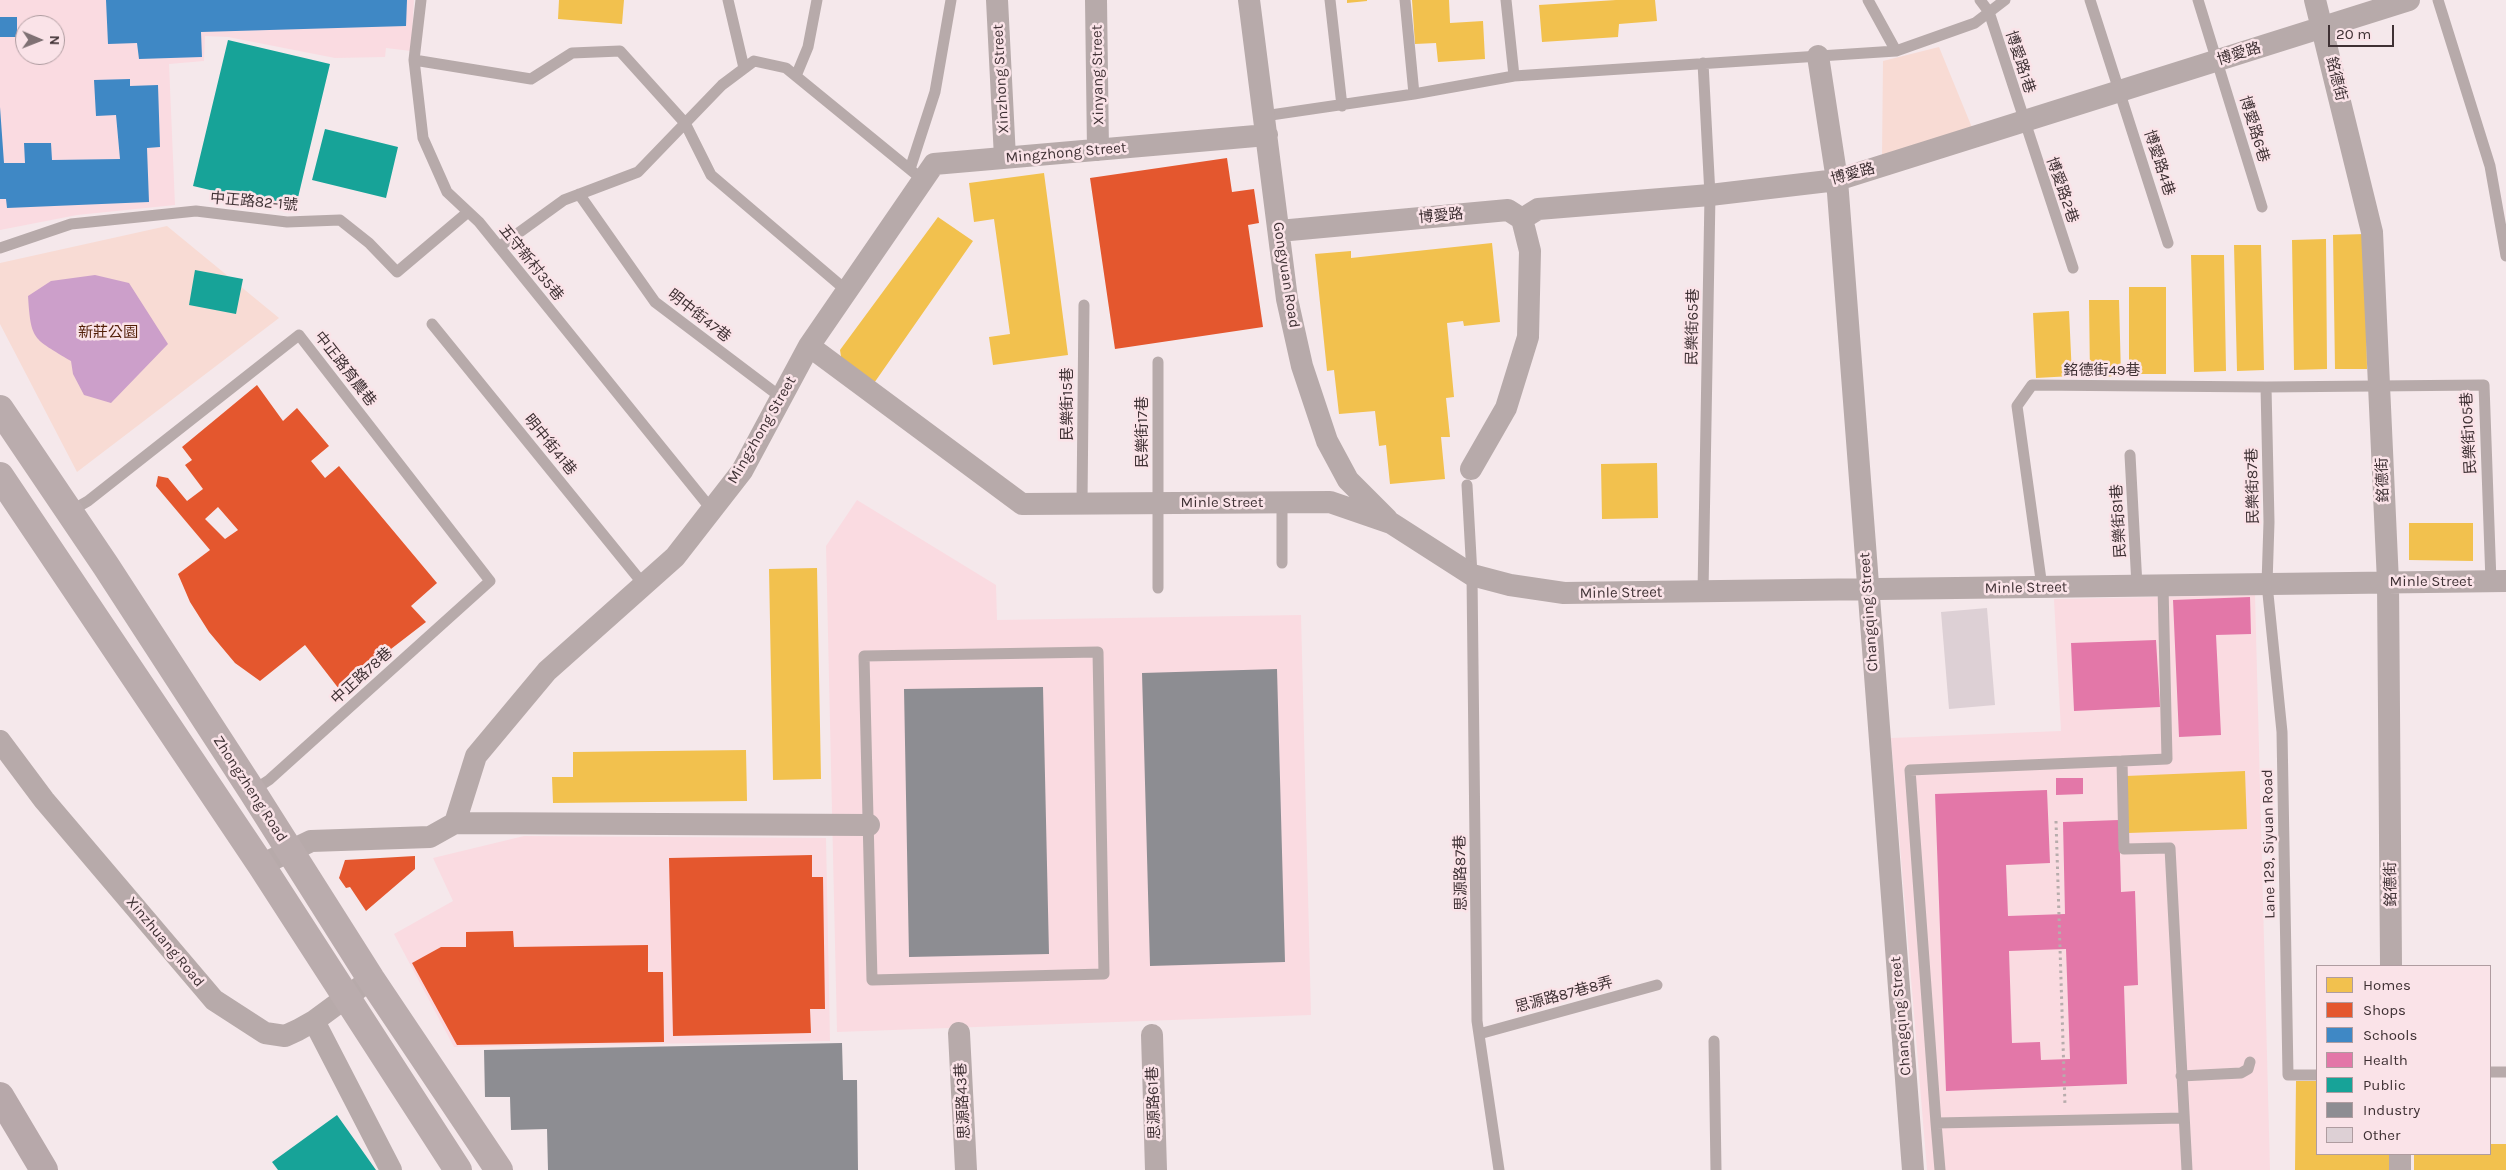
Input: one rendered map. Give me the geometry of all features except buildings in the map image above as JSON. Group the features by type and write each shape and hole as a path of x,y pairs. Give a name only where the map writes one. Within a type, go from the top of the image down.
{"main road":[{"name":"Zhongzheng Road","path":"0,409 252,790 371,979 499,1170"},
{"path":"0,476 260,865 458,1170"}],"street":[{"name":"Xinzhong Street","path":"997,0 1005,158"},
{"name":"Xinyang Street","path":"1096,0 1098,150"},
{"name":"Gongyuan Road","path":"1249,0 1287,299 1302,366 1326,442 1348,480 1391,523"},
{"name":"銘德街","path":"2315,0 2372,232 2388,582 2391,965"},
{"name":"博愛路","path":"1279,231 1508,210 1522,219 1538,209 1710,195 1837,180 2409,0"},
{"name":"Changqing Street","path":"1818,56 1837,180 1913,1170"},
{"name":"Mingzhong Street","path":"456,823 476,756 547,671 675,558 742,471 809,346 847,291 916,174 934,164 1098,150 1266,126"},
{"path":"1469,477 1506,408 1528,336 1530,252 1522,219"},
{"name":"Minle Street","path":"809,346 1022,504 1330,502 1391,523 1472,575 1510,585 1564,593 2499,581"},
{"name":"Xinzhuang Road","path":"0,741 44,800 214,1000 264,1034 285,1036 314,1021 371,979"},
{"path":"260,865 289,849 311,841 430,837 456,823 869,825"},
{"path":"314,1021 391,1170"},
{"name":"思源路43巷","path":"959,1033 966,1170"},
{"name":"思源路61巷","path":"1152,1035 1156,1170"},
{"path":"0,1096 44,1170"},
{"path":"2400,1155 2400,1170"}],"lane":[{"name":"五守新村35巷","path":"422,0 414,60 423,138 447,192 500,247 712,510"},
{"path":"728,0 744,68"},
{"path":"796,76 808,47 816,0"},
{"path":"500,247 564,200 638,172 722,85 754,61 786,68 916,174 936,92 951,0"},
{"path":"1330,0 1342,106"},
{"path":"1405,0 1414,94"},
{"path":"1506,0 1514,76"},
{"path":"1868,0 1896,51"},
{"name":"博愛路1巷","path":"1980,0 1988,12 2024,121"},
{"path":"1266,126 1342,106 1514,76 1896,51 1975,23 2005,0"},
{"name":"博愛路4巷","path":"2090,0 2168,243"},
{"name":"博愛路6巷","path":"2198,0 2262,207"},
{"path":"2438,0 2490,166 2506,256"},
{"path":"414,60 530,79 572,53 620,51 685,123 711,175 847,291"},
{"name":"民樂街65巷","path":"1703,63 1710,195 1703,592"},
{"name":"博愛路2巷","path":"2024,121 2073,268"},
{"name":"明中街47巷","path":"579,194 656,302 782,398"},
{"name":"中正路82-1號","path":"0,248 71,224 196,211 288,222 340,220 369,243 397,272 468,212"},
{"name":"民樂街15巷","path":"1082,503 1084,304"},
{"name":"明中街41巷","path":"432,324 644,584"},
{"name":"中正路育農巷","path":"69,512 88,501 299,335 490,580"},
{"name":"民樂街17巷","path":"1158,362 1158,588"},
{"name":"銘德街49巷","path":"2042,587 2018,406 2032,385 2380,386"},
{"name":"民樂街105巷","path":"2380,386 2484,385 2499,581"},
{"name":"民樂街87巷","path":"2266,387 2269,522 2267,584"},
{"name":"民樂街81巷","path":"2130,456 2137,586"},
{"name":"思源路87巷","path":"1469,477 1472,575 1477,1021 1499,1170"},
{"path":"1282,502 1282,563"},
{"name":"中正路78巷","path":"252,790 269,780 490,580"},
{"name":"Lane 129, Siyuan Road","path":"2267,584 2282,732 2288,1075 2316,1075"},
{"path":"1940,1170 1910,770 2167,759 2163,586"},
{"path":"1098,652 1104,974 872,980 869,825 864,656 1098,652"},
{"path":"2122,761 2124,849 2170,848 2187,1170"},
{"name":"思源路87巷8弄","path":"1479,1034 1656,985"},
{"path":"1714,1041 1716,1170"},
{"path":"2181,1076 2240,1073 2248,1069 2250,1062"},
{"path":"2491,1072 2506,1072"},
{"path":"1936,1123 2184,1118"}],"path":[{"path":"2056,821 2065,1121"}],"shaded area":[{"path":"0,0 414,0 411,51 386,48 385,57 335,58 228,37 205,36 204,61 169,64 175,205 77,215 0,230"},
{"path":"95,275 129,283 168,344 111,403 84,395 73,374 71,361 36,337 29,311 28,296 51,281"},
{"path":"857,500 996,585 997,620 1301,615 1311,1015 837,1032 826,546"},
{"path":"2255,595 2270,1170 1927,1170 1891,738 2061,731 2054,599"},
{"path":"524,836 826,838 830,1041 454,1047 394,934 453,901 433,858"}],"green space":[{"path":"1939,47 1973,130 1882,158 1883,61"},
{"name":"新莊公園","path":"167,226 279,318 77,472 0,324 0,263"}]}
